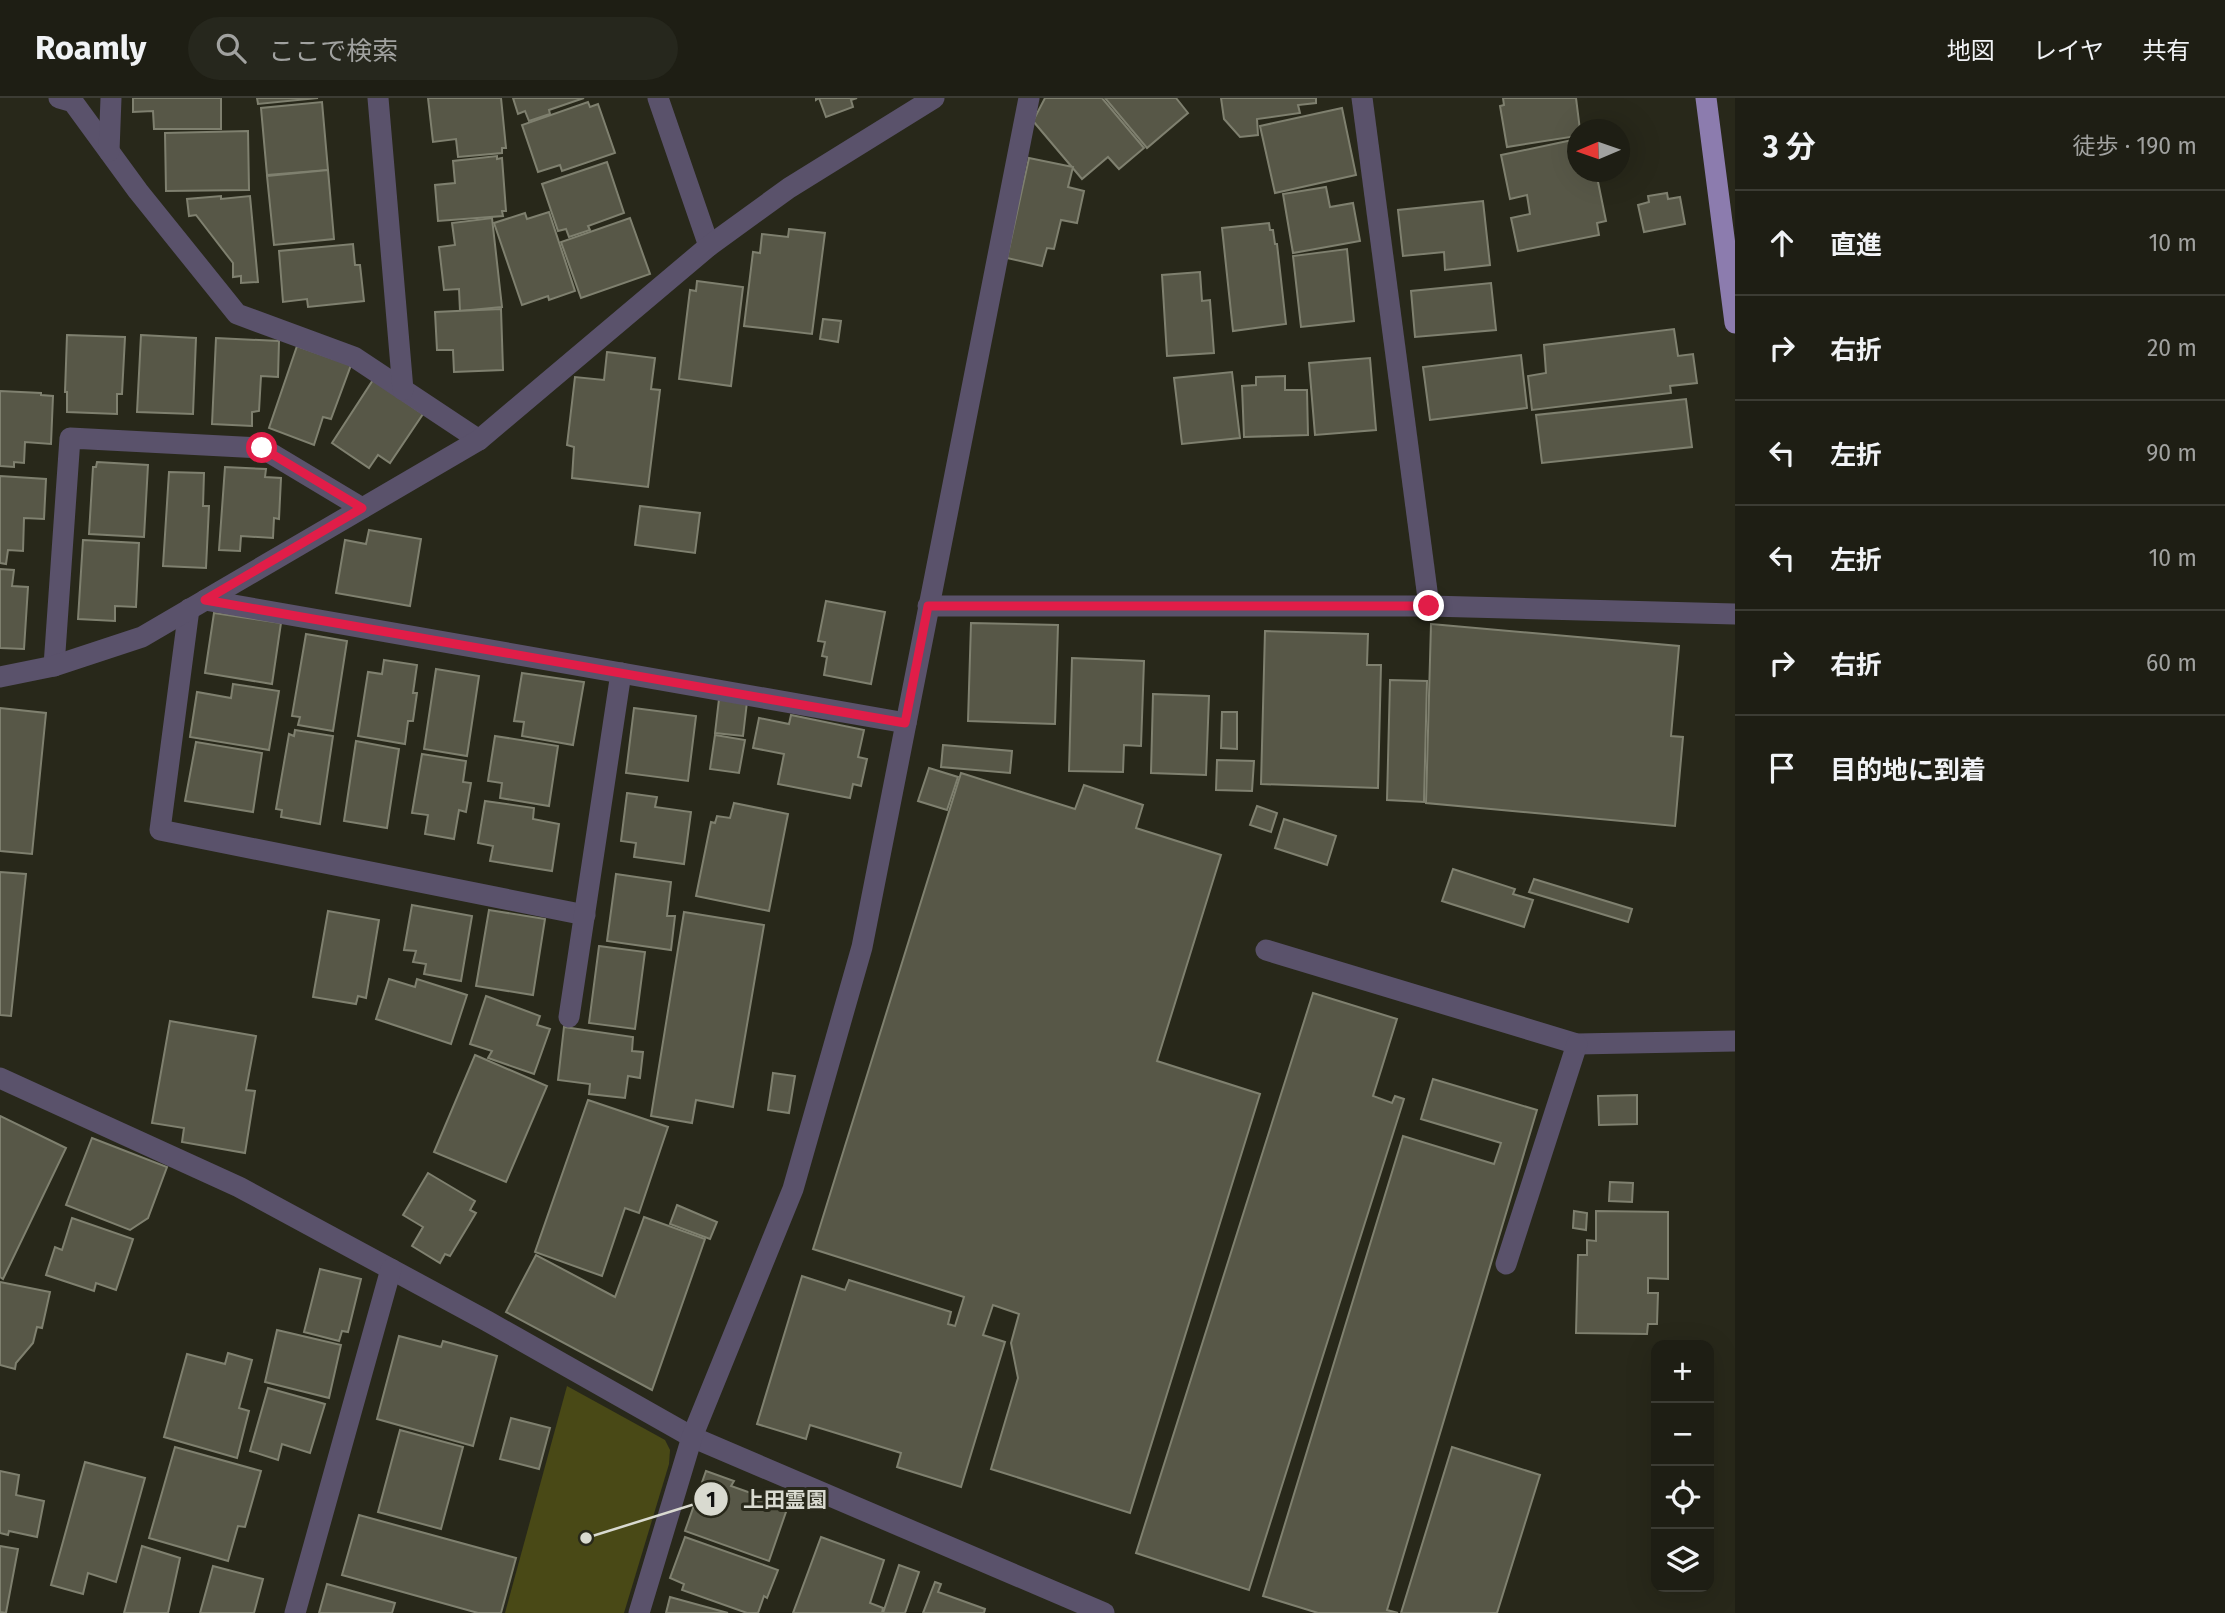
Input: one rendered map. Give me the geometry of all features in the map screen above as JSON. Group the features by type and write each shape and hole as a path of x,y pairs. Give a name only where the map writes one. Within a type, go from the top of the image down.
{"main road":[{"path":"1706,98 1735,323"}],"street":[{"path":"59,98 73,102 138,191 237,314 354,357 479,440"},
{"path":"110,151 111,98"},
{"path":"378,98 403,390"},
{"path":"658,98 709,246"},
{"path":"0,677 54,666 142,637 479,440 709,246 789,188 934,98"},
{"path":"639,1613 692,1437 793,1189 862,947 1029,98"},
{"path":"1362,98 1429,606"},
{"path":"54,666 70,438 262,448 362,508"},
{"path":"197,604 621,673 905,723"},
{"path":"197,604 160,830 585,915"},
{"path":"928,606 1429,606 1735,614"},
{"path":"569,1017 621,673"},
{"path":"1266,950 1577,1044 1735,1041"},
{"path":"1506,1264 1577,1044"},
{"path":"0,1078 239,1187 487,1321 692,1437 1104,1613"},
{"path":"295,1613 391,1269"}],"shaded area":[{"path":"567,1386 665,1440 670,1450 669,1464 624,1613 505,1613"}],"building":[{"path":"133,98 221,98 221,129 154,129 153,111 133,112"},
{"path":"257,98 318,98 258,104"},
{"path":"428,98 501,98 506,148 502,148 502,153 458,157 456,139 433,142"},
{"path":"513,98 584,98 549,110 550,114 529,121 525,111 518,114"},
{"path":"819,98 857,98 851,100 853,107 826,117"},
{"path":"1045,98 1102,98 1144,148 1119,169 1108,157 1082,179 1033,121"},
{"path":"1105,98 1176,98 1188,113 1147,148"},
{"path":"1221,98 1316,98 1316,103 1298,105 1300,113 1257,119 1258,135 1240,137 1224,119"},
{"path":"1503,98 1576,98 1579,119 1567,119 1567,138 1507,147 1500,106 1504,105"},
{"path":"322,102 328,170 267,175 261,108"},
{"path":"588,102 590,107 598,104 615,153 562,171 560,165 538,172 522,125"},
{"path":"1342,108 1356,175 1275,193 1260,126"},
{"path":"248,131 249,190 166,191 165,133"},
{"path":"1567,141 1567,182 1598,182 1606,221 1597,223 1599,235 1518,251 1511,218 1530,214 1527,195 1510,199 1501,155"},
{"path":"497,156 497,159 502,158 506,211 502,211 503,216 438,221 435,185 455,183 453,161"},
{"path":"1029,158 1073,167 1068,187 1084,191 1077,223 1061,220 1054,249 1047,248 1042,266 1007,258"},
{"path":"607,162 624,213 588,226 590,230 569,237 566,229 558,231 542,184"},
{"path":"328,170 334,239 274,245 267,176"},
{"path":"1326,187 1330,207 1353,203 1360,241 1293,253 1283,194"},
{"path":"1667,193 1668,199 1680,197 1685,224 1644,232 1638,205 1649,202 1648,196"},
{"path":"221,196 221,199 250,196 258,282 241,283 241,276 233,277 233,263 196,215 189,216 187,199"},
{"path":"1483,201 1490,265 1445,270 1444,252 1403,256 1398,210"},
{"path":"549,212 575,291 522,305 494,223 525,213 527,219"},
{"path":"492,218 502,307 460,311 459,289 444,290 439,247 455,245 452,223"},
{"path":"630,218 650,274 581,298 561,242"},
{"path":"1269,223 1277,244 1286,324 1233,331 1222,228"},
{"path":"789,229 825,233 812,334 744,326 753,252 760,253 762,234 788,237"},
{"path":"353,244 355,265 360,265 364,301 308,307 307,299 283,302 279,251"},
{"path":"1347,249 1354,321 1301,327 1293,256"},
{"path":"1200,272 1202,301 1210,300 1214,353 1167,356 1162,275"},
{"path":"697,281 743,287 731,386 679,379 690,290 696,291"},
{"path":"1491,283 1496,330 1415,337 1411,291"},
{"path":"501,309 503,370 454,372 453,350 437,350 435,312"},
{"path":"823,319 841,321 838,342 820,339"},
{"path":"1674,329 1678,356 1693,354 1697,383 1670,386 1671,393 1532,410 1528,376 1546,373 1544,345"},
{"path":"67,335 125,337 122,394 117,394 117,414 67,412"},
{"path":"141,335 196,338 193,414 137,412"},
{"path":"216,338 279,341 278,377 261,376 259,411 252,412 252,426 212,424"},
{"path":"297,346 351,365 331,419 323,417 314,445 269,428"},
{"path":"607,352 655,358 651,389 660,390 648,487 572,478 574,447 567,445 575,377 604,380"},
{"path":"1521,355 1527,408 1430,420 1423,367"},
{"path":"1370,358 1376,430 1315,435 1309,363"},
{"path":"1232,372 1240,438 1182,444 1174,378"},
{"path":"1285,376 1285,390 1307,390 1308,435 1244,437 1242,386 1256,385 1256,377"},
{"path":"373,380 423,414 390,463 378,455 369,468 332,443"},
{"path":"0,391 53,396 51,444 25,442 24,463 14,462 14,467 0,466"},
{"path":"1686,399 1692,447 1542,463 1536,415"},
{"path":"97,462 148,465 144,537 89,534 93,467 96,467"},
{"path":"225,467 266,469 265,477 281,478 279,519 274,518 273,538 241,536 240,551 219,550"},
{"path":"169,472 204,473 203,506 209,506 206,568 163,566"},
{"path":"0,476 46,479 44,519 24,518 23,551 8,550 6,564 0,563"},
{"path":"640,506 700,513 695,553 635,545"},
{"path":"369,530 421,539 410,606 336,593 345,540 366,544"},
{"path":"83,540 139,543 136,607 115,606 115,621 78,619"},
{"path":"0,569 14,570 12,586 28,587 24,649 0,648"},
{"path":"826,601 885,612 871,684 824,675 827,657 822,656 825,642 818,641"},
{"path":"214,613 281,623 272,684 205,673"},
{"path":"971,623 1058,625 1055,724 968,721"},
{"path":"1431,624 1679,646 1671,736 1683,737 1675,826 1426,803"},
{"path":"1265,631 1368,634 1367,665 1381,665 1378,788 1261,784"},
{"path":"306,634 347,641 333,731 298,725 300,717 292,716"},
{"path":"1072,658 1144,661 1141,746 1124,745 1123,772 1069,771"},
{"path":"384,660 417,665 413,721 408,721 405,744 358,736 368,672 382,674"},
{"path":"436,669 479,676 467,756 424,749"},
{"path":"522,673 584,682 573,745 522,736 524,722 514,721"},
{"path":"1390,680 1427,681 1424,802 1387,800"},
{"path":"233,684 279,691 269,750 190,737 197,692 231,698"},
{"path":"1153,694 1209,696 1206,775 1151,773"},
{"path":"719,699 747,702 743,736 715,733"},
{"path":"0,708 46,713 32,854 0,851"},
{"path":"634,708 696,716 688,781 626,773"},
{"path":"1222,712 1237,712 1237,749 1221,748"},
{"path":"791,715 864,730 858,757 867,759 861,786 853,784 850,798 778,784 784,754 753,748 759,718 789,724"},
{"path":"295,730 333,736 320,824 281,817 282,810 276,809 289,734 294,736"},
{"path":"715,735 745,740 739,773 710,769"},
{"path":"495,736 558,746 549,806 500,798 502,783 488,781"},
{"path":"356,741 399,749 387,828 344,821"},
{"path":"196,742 262,753 253,812 185,801"},
{"path":"943,745 1012,751 1010,773 941,767"},
{"path":"422,754 466,761 463,782 471,783 466,812 459,810 454,839 425,834 428,815 412,813"},
{"path":"1217,760 1254,761 1252,791 1216,790"},
{"path":"929,768 958,777 947,810 918,801"},
{"path":"961,773 1075,809 1084,785 1143,805 1136,828 1221,855 1157,1061 1260,1094 1130,1513 991,1469 1018,1378 1011,1343 1019,1314 993,1305 983,1335 1005,1342 961,1487 897,1467 901,1453 810,1425 806,1439 757,1424 802,1276 845,1290 849,1280 951,1312 948,1324 955,1326 964,1297 813,1249"},
{"path":"627,793 657,797 655,807 691,812 684,864 634,857 636,843 621,841"},
{"path":"485,801 534,808 533,819 559,824 552,871 490,861 493,846 478,843"},
{"path":"734,803 788,814 769,911 696,896 711,822 715,823 717,816 730,818"},
{"path":"1257,806 1277,813 1271,832 1250,825"},
{"path":"1284,819 1336,836 1327,865 1275,848"},
{"path":"1453,869 1515,889 1513,894 1533,900 1524,927 1442,901"},
{"path":"0,872 26,874 11,1016 0,1015"},
{"path":"616,874 671,882 667,916 675,916 671,950 607,941"},
{"path":"1534,879 1632,909 1628,922 1529,892"},
{"path":"412,905 472,916 461,981 424,974 426,964 413,962 416,951 404,950"},
{"path":"489,910 545,919 533,995 476,986"},
{"path":"328,911 379,920 366,998 358,996 356,1004 313,997"},
{"path":"684,912 764,925 733,1107 696,1100 692,1123 651,1116"},
{"path":"599,946 645,952 635,1029 589,1023"},
{"path":"389,979 415,987 417,979 467,995 451,1044 376,1019"},
{"path":"1313,993 1397,1019 1373,1096 1392,1103 1395,1096 1404,1099 1249,1590 1136,1553"},
{"path":"486,996 540,1016 537,1025 550,1029 534,1074 488,1058 492,1051 470,1044"},
{"path":"170,1021 256,1036 246,1090 255,1091 245,1153 182,1142 184,1128 152,1123"},
{"path":"564,1027 633,1037 632,1051 643,1052 640,1078 628,1076 625,1098 589,1094 590,1084 558,1080"},
{"path":"475,1055 547,1086 506,1182 434,1152"},
{"path":"773,1073 795,1076 789,1113 768,1110"},
{"path":"1433,1079 1537,1110 1387,1610 1398,1613 1318,1613 1263,1596 1403,1136 1494,1164 1501,1143 1421,1119"},
{"path":"1637,1095 1637,1124 1599,1125 1598,1096"},
{"path":"588,1100 668,1127 639,1213 625,1208 602,1276 535,1252"},
{"path":"0,1116 66,1148 3,1279 0,1277"},
{"path":"92,1138 167,1167 148,1218 130,1230 66,1205"},
{"path":"428,1173 475,1201 470,1210 476,1213 450,1256 445,1254 440,1263 412,1246 423,1227 403,1215"},
{"path":"1610,1182 1633,1183 1632,1202 1609,1201"},
{"path":"677,1205 717,1222 710,1239 670,1224"},
{"path":"1574,1211 1587,1213 1586,1230 1573,1228"},
{"path":"1596,1211 1668,1212 1668,1279 1648,1278 1648,1293 1658,1293 1657,1324 1648,1324 1647,1334 1576,1333 1578,1255 1587,1255 1587,1240 1596,1241"},
{"path":"644,1217 705,1239 652,1390 506,1312 536,1255 615,1297"},
{"path":"72,1218 133,1239 116,1290 96,1283 94,1291 46,1275 55,1247 62,1250"},
{"path":"320,1269 361,1279 348,1332 342,1331 339,1341 304,1332"},
{"path":"0,1282 50,1292 42,1328 37,1327 33,1343 16,1363 15,1369 0,1365"},
{"path":"277,1330 341,1345 329,1398 265,1382"},
{"path":"399,1336 441,1347 443,1341 497,1356 473,1446 377,1419"},
{"path":"228,1353 252,1360 239,1408 249,1411 237,1458 164,1437 187,1354 225,1364"},
{"path":"268,1388 325,1404 310,1453 282,1444 278,1460 250,1451"},
{"path":"511,1418 550,1428 539,1469 500,1459"},
{"path":"400,1430 463,1447 441,1529 378,1512"},
{"path":"175,1447 261,1471 245,1527 238,1526 228,1561 149,1538"},
{"path":"1452,1447 1540,1475 1497,1613 1401,1613"},
{"path":"85,1462 145,1478 116,1582 88,1573 83,1594 51,1585"},
{"path":"0,1471 19,1475 16,1495 44,1501 37,1537 9,1531 8,1535 0,1533"},
{"path":"706,1471 734,1481 731,1486 788,1506 769,1561 685,1531"},
{"path":"359,1515 516,1558 501,1613 478,1613 342,1575"},
{"path":"685,1537 778,1570 758,1613 747,1613 682,1590 684,1584 670,1578"},
{"path":"821,1537 884,1560 870,1603 883,1608 882,1613 793,1613"},
{"path":"0,1546 18,1549 6,1613 0,1612"},
{"path":"142,1546 180,1558 168,1613 124,1613"},
{"path":"899,1565 919,1572 905,1613 883,1613"},
{"path":"213,1566 263,1579 254,1613 200,1613"},
{"path":"935,1582 941,1584 938,1592 985,1609 984,1613 923,1613"},
{"path":"327,1584 395,1603 392,1613 319,1613"},
{"path":"670,1597 728,1613 666,1613"}],"place":[{"name":"上田霊園","path":"586,1538"}],"route":[{"path":"262,448 362,508 205,600 905,723 928,606 1429,606"}]}
